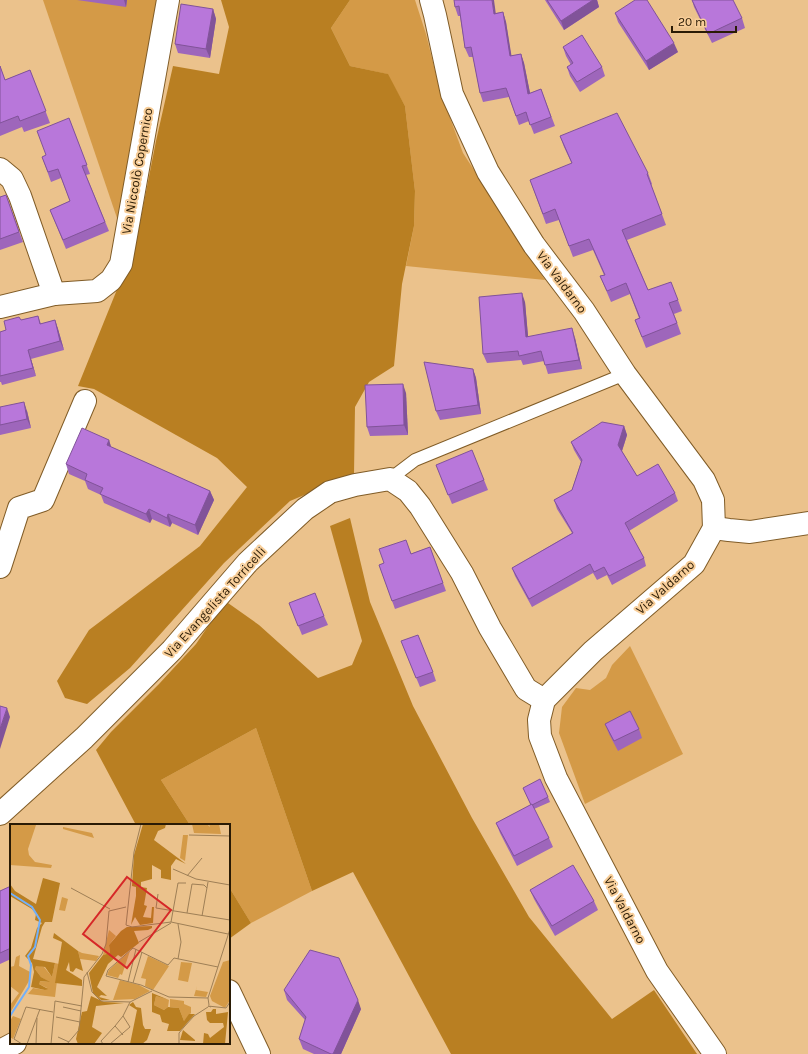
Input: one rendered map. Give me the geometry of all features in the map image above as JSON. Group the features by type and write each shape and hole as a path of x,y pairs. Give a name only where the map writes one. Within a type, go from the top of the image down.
{"street":[{"name":"Via Niccolò Copernico","path":"0,307 54,294 97,291 111,280 120,264 168,0"},
{"name":"Via Valdarno","path":"431,0 452,94 488,172 534,245 584,311 625,374 704,480 714,500 714,528 694,564 593,651 544,700 539,720 540,736 556,778 656,971 715,1054"},
{"path":"0,169 12,179 20,196 54,294"},
{"path":"0,567 19,508 43,500 85,401"},
{"path":"390,479 408,491 420,506 462,572 490,628 526,689 544,700"},
{"name":"Via Evangelista Torricelli","path":"0,814 90,732 172,650 248,562 305,509 330,492 356,485 390,479"},
{"path":"714,528 750,532 808,523"},
{"path":"230,993 259,1054"},
{"path":"0,1051 13,1044"}],"lane":[{"path":"390,479 415,460 625,374"}],"shaded area":[{"path":"43,0 160,0 119,224"},
{"path":"221,0 350,0 331,28 350,66 388,74 405,106 415,191 414,226 402,284 394,366 369,382 355,407 354,474 290,501 224,563 130,668 87,704 65,698 57,681 89,630 200,546 247,487 217,458 94,389 78,386 135,248 156,141 173,66 219,74 229,27"},
{"path":"350,0 415,0 426,34 440,91 463,153 545,280 406,266 414,226 415,191 405,106 387,74 350,66 331,28"},
{"path":"350,518 370,602 413,706 472,818 529,917 612,1019 654,990 697,1054 451,1054 353,872 312,891 256,728 161,780 189,824 135,824 96,750 111,732 196,644 215,616 228,603 259,625 318,678 352,665 362,641 330,526"},
{"path":"630,646 683,754 585,804 559,733 562,707 576,688 590,690 606,678 612,665"},
{"path":"256,728 312,891 251,923 230,889 230,824 189,824 161,780"},
{"path":"230,889 251,923 230,938"}],"building":[{"path":"454,0 492,0 494,14 503,12 510,56 521,54 528,94 541,89 551,117 530,125 526,112 516,116 506,88 480,93 471,47 465,48 459,6 455,7"},
{"path":"547,0 593,0 561,21"},
{"path":"635,0 647,0 674,43 646,61 615,13"},
{"path":"692,0 733,0 742,18 708,34"},
{"path":"181,4 213,9 206,49 175,44"},
{"path":"582,35 602,67 577,82 567,67 573,63 563,47"},
{"path":"0,66 5,80 30,70 46,111 20,121 18,116 0,123"},
{"path":"617,113 648,173 647,174 662,214 622,230 648,290 671,282 678,300 669,303 677,323 642,337 635,320 640,318 626,283 607,291 600,276 605,275 589,239 569,246 555,209 543,214 530,180 572,163 560,136"},
{"path":"69,118 87,165 82,166 105,222 63,240 50,210 70,201 58,169 48,172 42,157 46,155 37,131"},
{"path":"6,195 19,232 0,239 0,197"},
{"path":"522,293 526,337 572,328 579,360 545,365 541,351 519,356 518,351 483,354 479,297"},
{"path":"38,316 40,324 55,320 60,341 28,350 33,368 0,376 0,332 6,330 4,321 19,317 21,320"},
{"path":"424,362 473,369 478,405 436,411"},
{"path":"403,384 404,425 367,427 365,385"},
{"path":"24,402 27,419 0,425 0,407"},
{"path":"602,422 624,426 618,445 637,476 658,464 675,493 625,523 644,558 609,576 604,567 594,572 590,564 529,599 512,568 573,533 554,500 572,490 582,460 571,442"},
{"path":"82,428 109,440 107,445 210,491 195,525 168,514 167,518 149,509 146,514 100,494 103,488 85,480 87,474 66,464"},
{"path":"472,450 484,480 448,495 436,465"},
{"path":"406,540 411,554 430,547 443,583 392,601 379,565 384,563 379,549"},
{"path":"315,593 324,616 298,626 289,603"},
{"path":"418,635 433,672 416,678 401,641"},
{"path":"0,706 7,708 0,729"},
{"path":"630,711 639,729 614,741 605,724"},
{"path":"540,779 548,797 531,805 523,788"},
{"path":"532,804 549,838 514,856 496,823"},
{"path":"573,865 594,901 552,926 530,890"},
{"path":"10,886 10,948 0,953 0,891"},
{"path":"310,950 339,958 358,1000 333,1054 299,1039 306,1017 284,990"}]}
